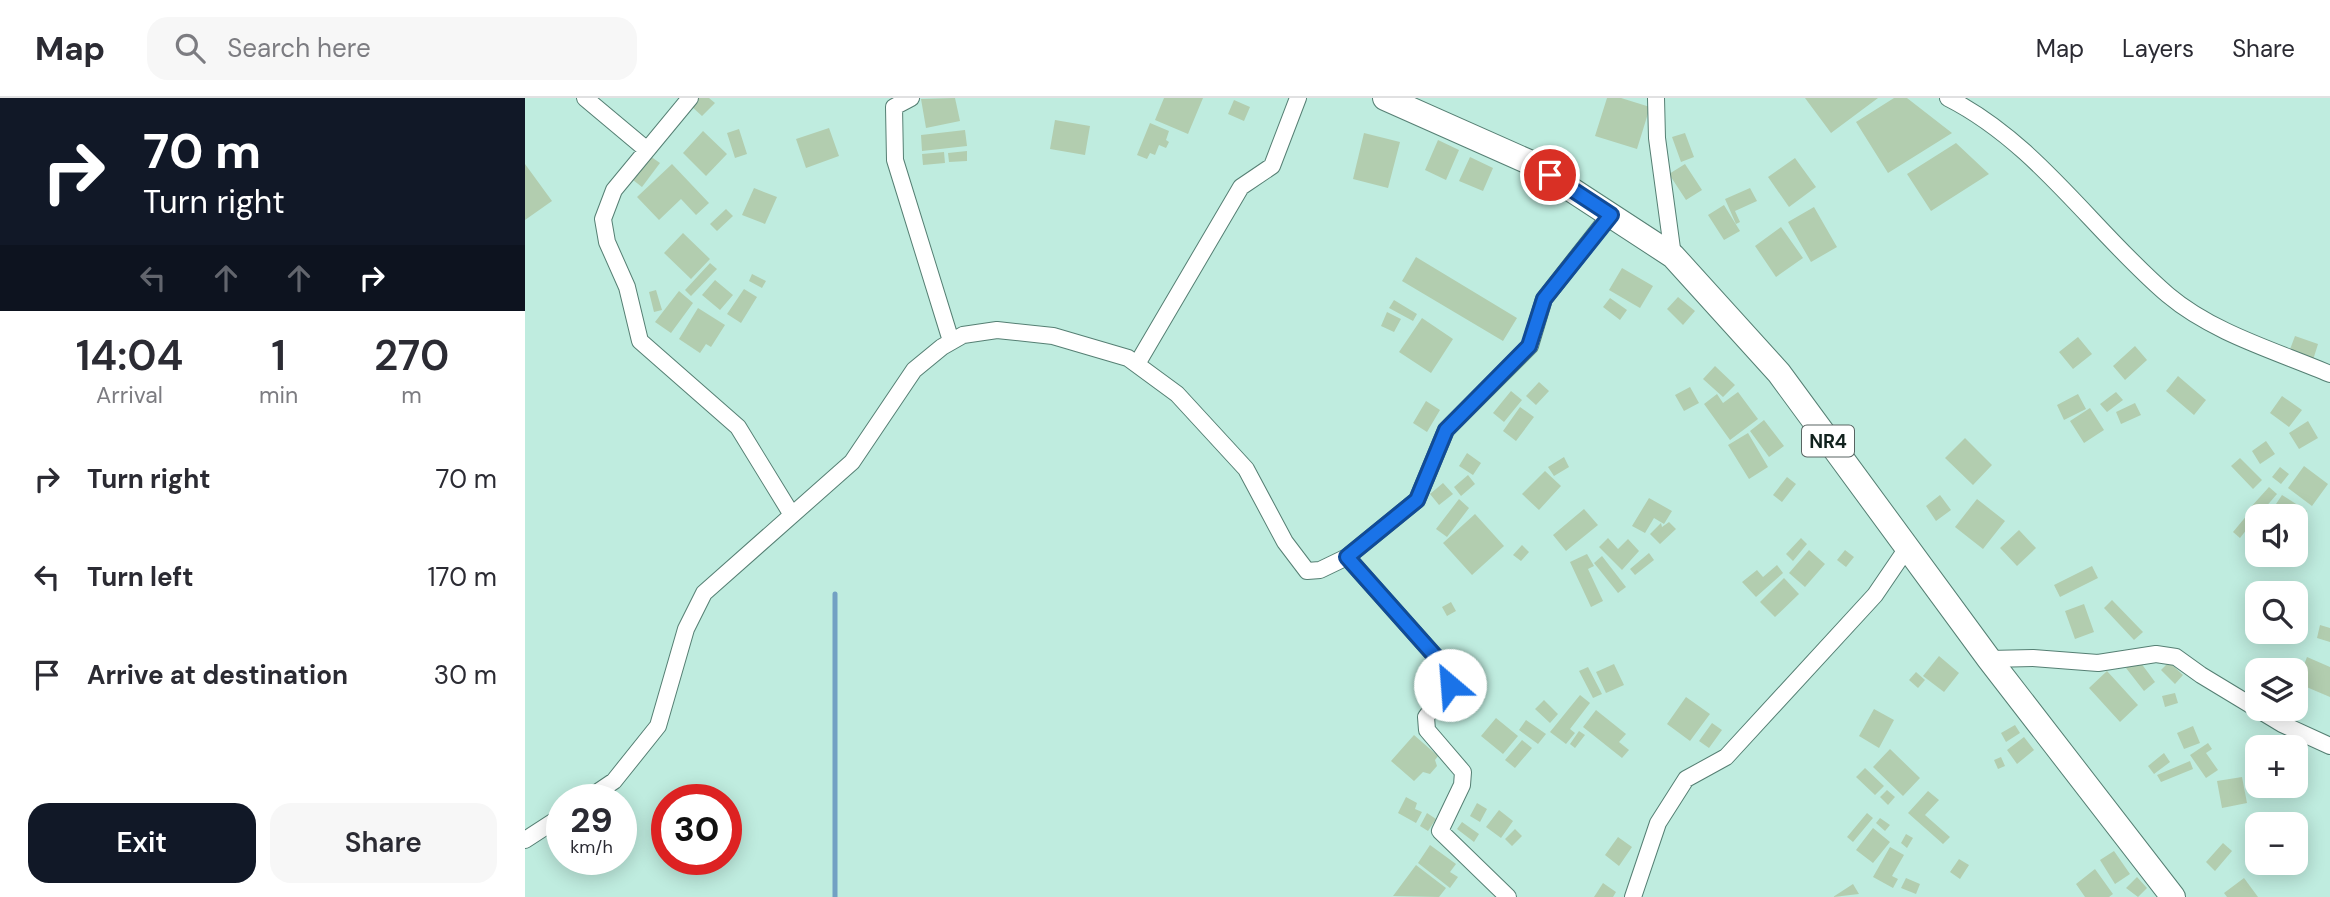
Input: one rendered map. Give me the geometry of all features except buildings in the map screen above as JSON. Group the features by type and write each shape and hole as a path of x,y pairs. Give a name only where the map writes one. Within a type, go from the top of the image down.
{"highway":[{"name":"NR4","path":"1385,98 1529,162 1673,256 1779,373 1990,659 2173,897"}],"street":[{"path":"585,98 647,150"},
{"path":"690,98 614,190 603,219 607,242 627,288 640,341 738,427 792,515"},
{"path":"911,98 894,107 895,160 951,341"},
{"path":"1137,364 1241,187 1272,166 1298,98"},
{"path":"1655,98 1657,138 1673,256"},
{"path":"1948,98 1982,116 2051,176 2120,249 2170,296 2213,324 2330,374"},
{"path":"610,784 658,726 686,629 705,593 852,462 914,370 951,341 963,335 997,330 1042,335 1128,358 1177,394 1246,469 1285,542 1307,570 1320,570 1347,557 1417,500 1446,430 1529,346 1544,299 1611,215"},
{"path":"1633,897 1658,823 1686,779 1726,757 1875,595 1907,548"},
{"path":"1347,557 1451,674 1450,685 1426,717 1427,730 1462,772 1462,785 1440,831 1508,897"},
{"path":"1990,659 2033,658 2098,663 2156,654 2176,657 2282,724 2330,746"},
{"path":"525,840 546,826"}],"waterway":[{"path":"835,594 835,897"}],"route":[{"path":"1450,685 1451,674 1347,557 1417,500 1446,430 1529,346 1544,299 1611,215 1550,175"}]}
